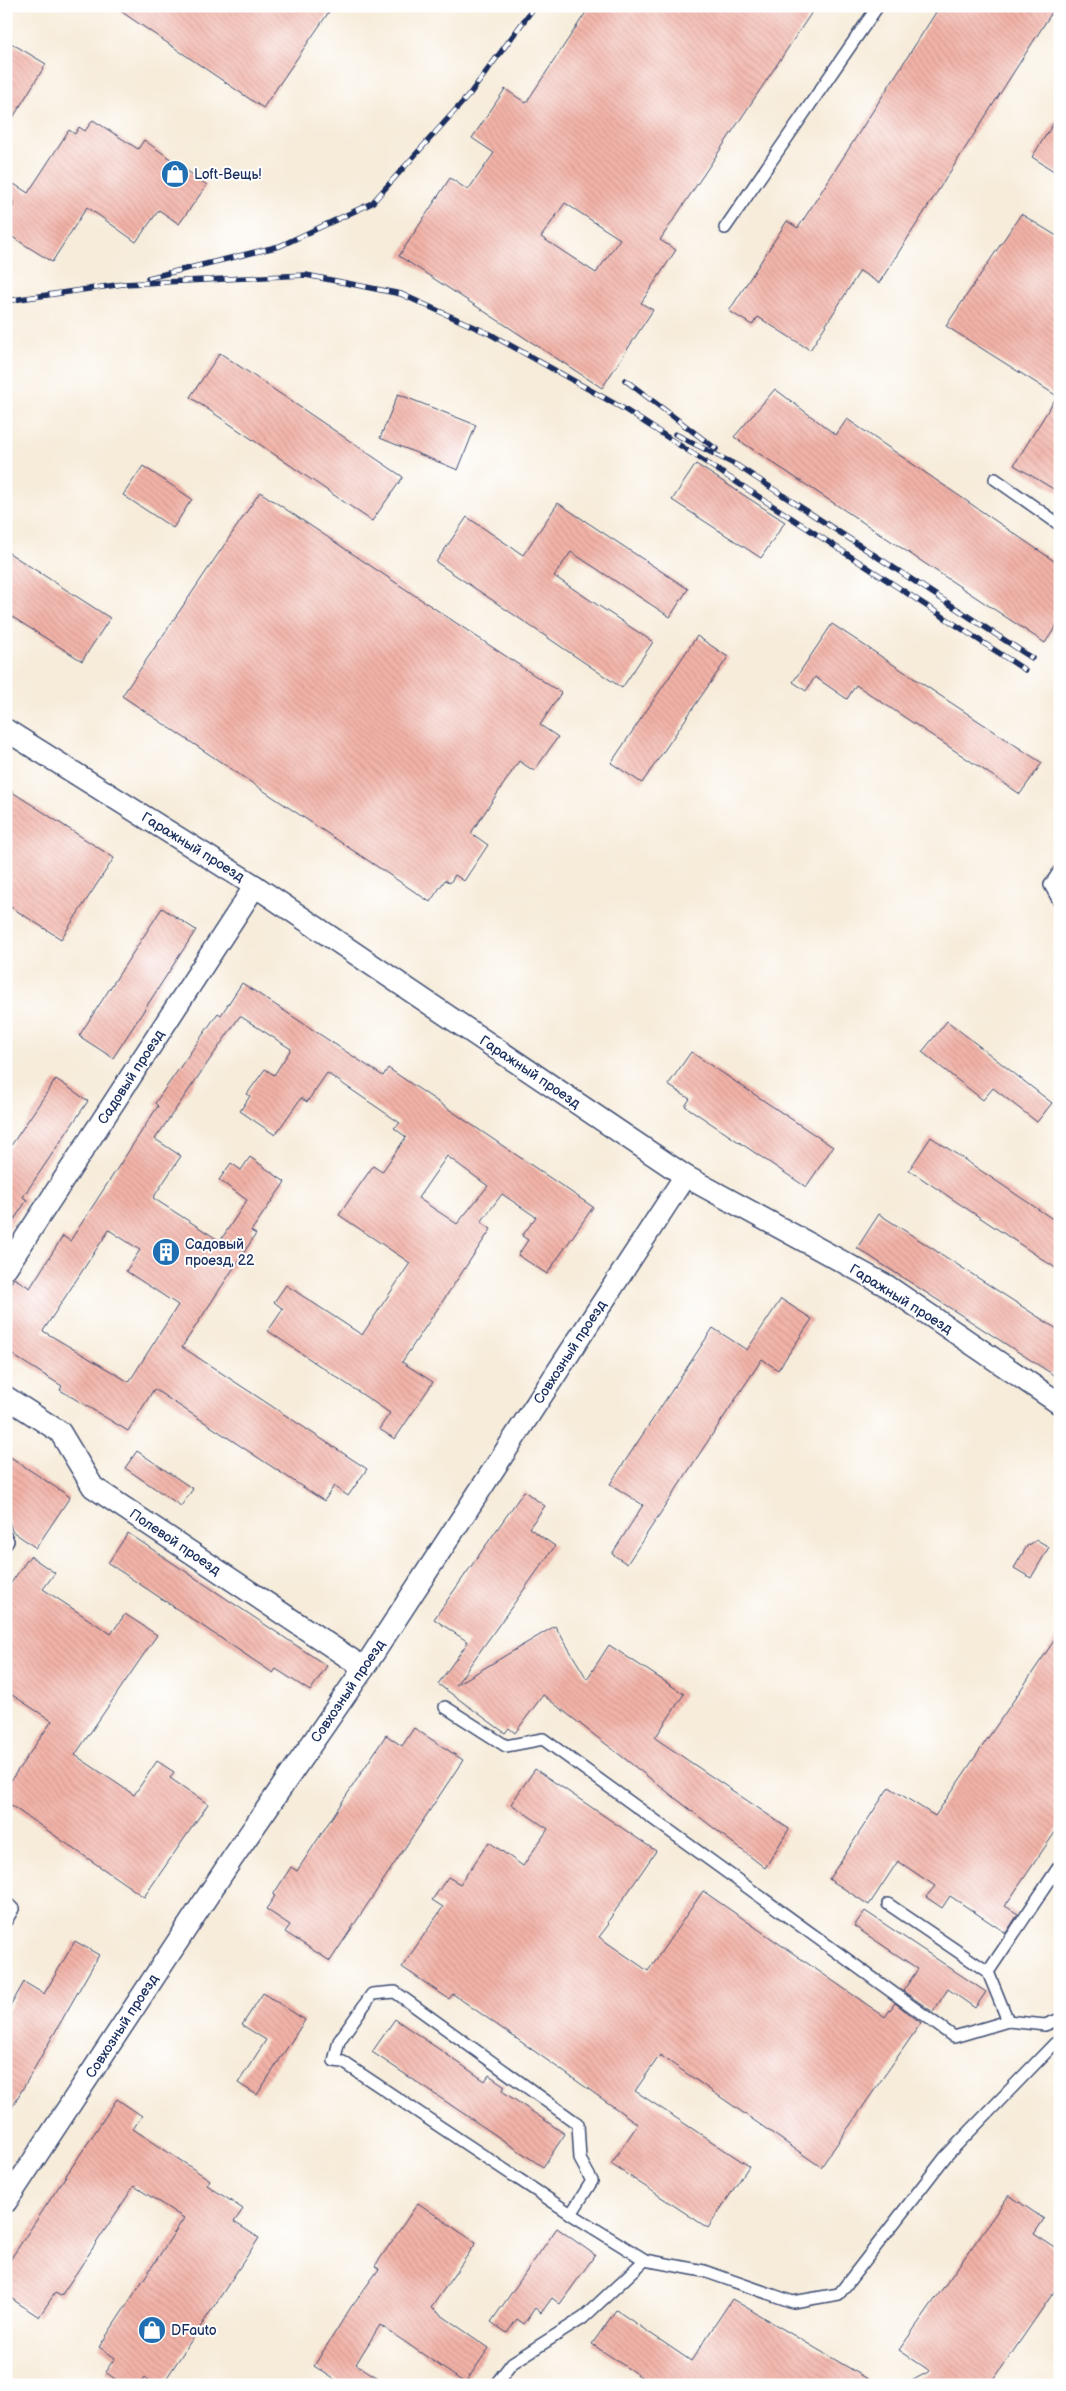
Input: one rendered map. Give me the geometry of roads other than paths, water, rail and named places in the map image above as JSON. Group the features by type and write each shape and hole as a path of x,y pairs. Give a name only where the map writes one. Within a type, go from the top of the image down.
{"street":[{"name":"Гаражный проезд","path":"6,730 255,886 685,1176 887,1286 1060,1404"},
{"name":"Садовый проезд","path":"6,1268 255,886"},
{"name":"Совхозный проезд","path":"6,2202 232,1859 364,1668 685,1176"},
{"name":"Полевой проезд","path":"6,1397 60,1432 93,1487 364,1668"}],"lane":[{"path":"725,228 878,6"},
{"path":"995,479 1060,524"},
{"path":"1060,870 1050,885 1060,903"},
{"path":"6,1537 8,1541 6,1544"},
{"path":"445,1707 506,1746 543,1739 954,2037 1008,2021 1045,2025 1060,2019"},
{"path":"988,1972 1060,1865"},
{"path":"6,1902 13,1909 6,1922"},
{"path":"888,1904 988,1972 1008,2021"},
{"path":"571,2214 592,2181 580,2159 578,2124 395,1992 372,1994 339,2041 334,2061 343,2062 571,2214 645,2260 704,2270 793,2302 839,2294 946,2156 1060,2038"},
{"path":"496,2385 512,2363 583,2318 645,2260"}],"railway":[{"path":"148,278 280,246 372,203 469,95 535,6"},
{"path":"6,301 123,284 306,275 401,294 490,334 624,409 1025,670"},
{"path":"625,380 716,449"},
{"path":"675,434 738,466 1032,658"}],"place":[{"name":"Loft-Вещь!","path":"175,174"},
{"name":"Садовый проезд, 22","path":"166,1252"},
{"name":"DFauto","path":"152,2330"}]}
